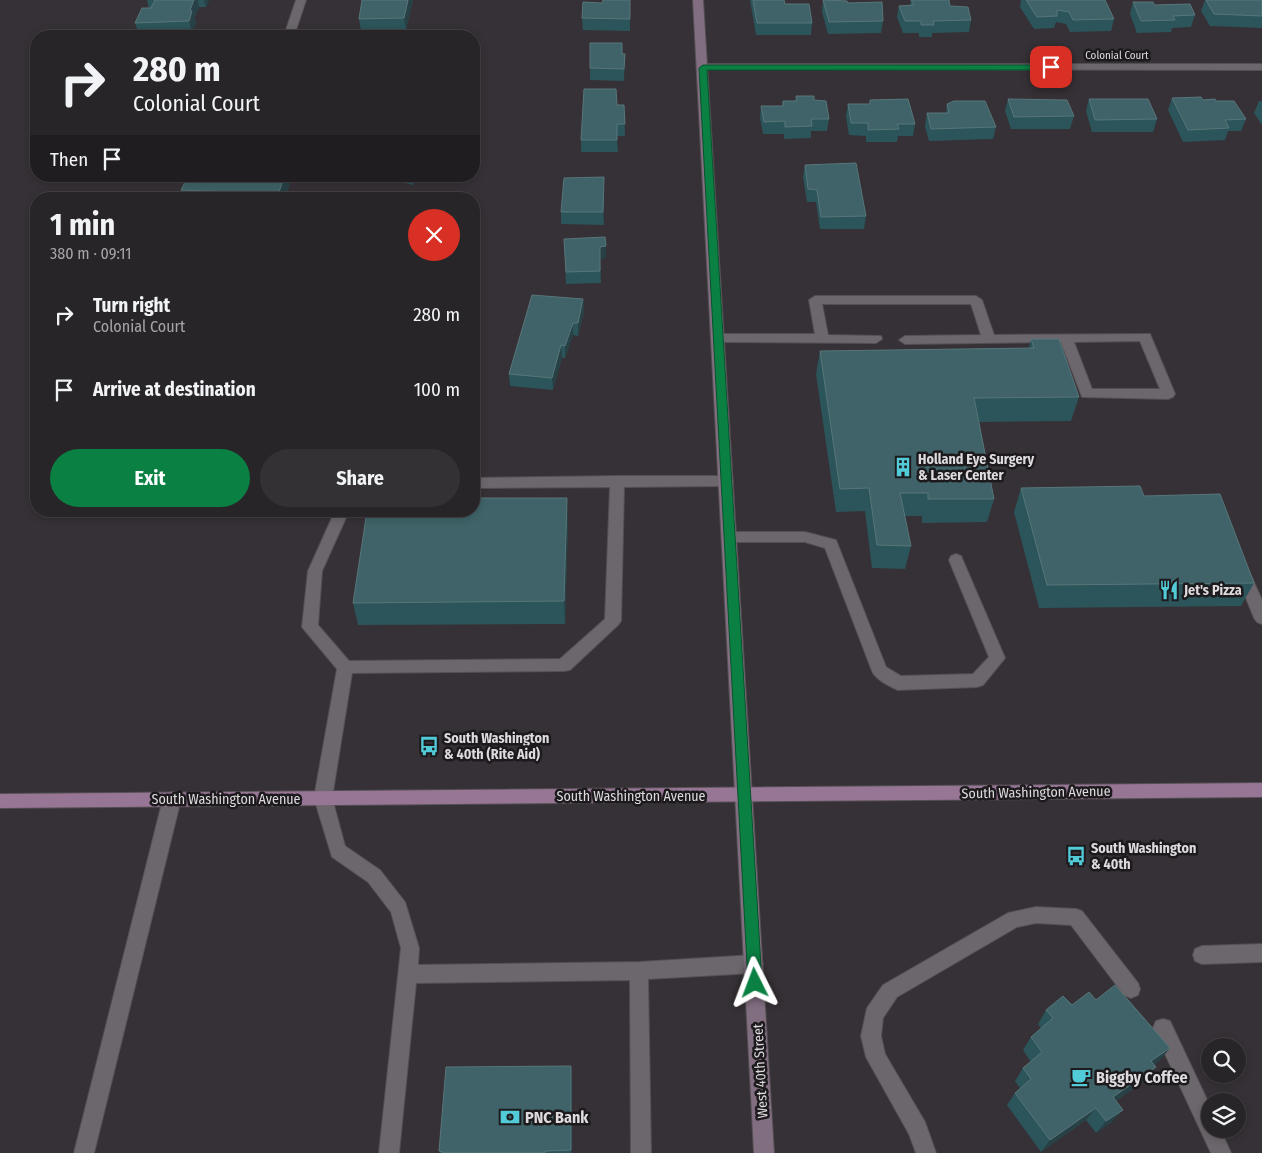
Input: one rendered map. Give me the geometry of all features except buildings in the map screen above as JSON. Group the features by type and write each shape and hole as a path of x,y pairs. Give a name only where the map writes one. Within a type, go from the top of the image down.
{"main road":[{"name":"South Washington Avenue","path":"0,801 1262,790"}],"street":[{"path":"291,30 301,0"},
{"name":"West 40th Street","path":"698,0 764,1153"},
{"name":"Colonial Court","path":"703,68 1262,67"},
{"path":"822,339 815,300 976,300 989,340"},
{"path":"905,340 1145,337 1168,394 1087,394 1066,338"},
{"path":"718,338 876,339"},
{"path":"480,483 726,481"},
{"path":"339,517 316,571 310,627 345,667 564,665 613,621 617,482"},
{"path":"729,536 805,537 831,544 880,671 898,684 976,680 997,658 956,560"},
{"path":"1237,558 1262,618"},
{"path":"345,667 323,798 338,851 374,876 399,908 410,948 389,1153"},
{"path":"84,1153 172,799"},
{"path":"926,1153 918,1128 876,1057 872,1036 874,1015 890,991 1014,919 1036,915 1076,917 1131,989"},
{"path":"1202,955 1262,953"},
{"path":"408,974 639,971 754,964"},
{"path":"639,971 642,1153"},
{"path":"1163,1028 1201,1109"},
{"path":"1214,1138 1221,1153"}],"place":[{"name":"Holland Eye Surgery & Laser Center","path":"903,467"},
{"name":"Jet's Pizza","path":"1169,590"},
{"name":"South Washington & 40th (Rite Aid)","path":"429,746"},
{"name":"South Washington & 40th","path":"1076,856"},
{"name":"Biggby Coffee","path":"1081,1077"},
{"name":"PNC Bank","path":"510,1117"}],"route":[{"path":"755,983 703,68 1051,67"}]}
